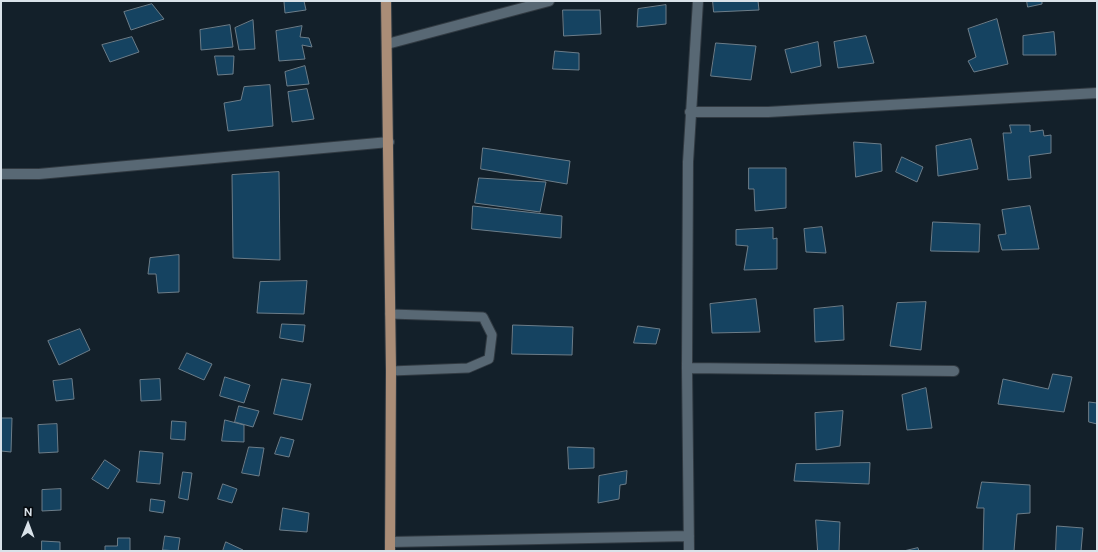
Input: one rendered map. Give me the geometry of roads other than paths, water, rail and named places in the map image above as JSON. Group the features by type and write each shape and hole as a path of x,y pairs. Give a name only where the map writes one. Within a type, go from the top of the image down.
{"main road":[{"path":"386,1 391,371 390,546"}],"street":[{"path":"387,44 549,1"},
{"path":"689,551 687,368 688,162 698,1"},
{"path":"690,112 768,112 1097,94"},
{"path":"1,174 39,174 388,142"},
{"path":"687,368 954,371"},
{"path":"390,546 688,536"}],"lane":[{"path":"390,314 483,317 492,335 489,360 468,368 391,371"}]}
